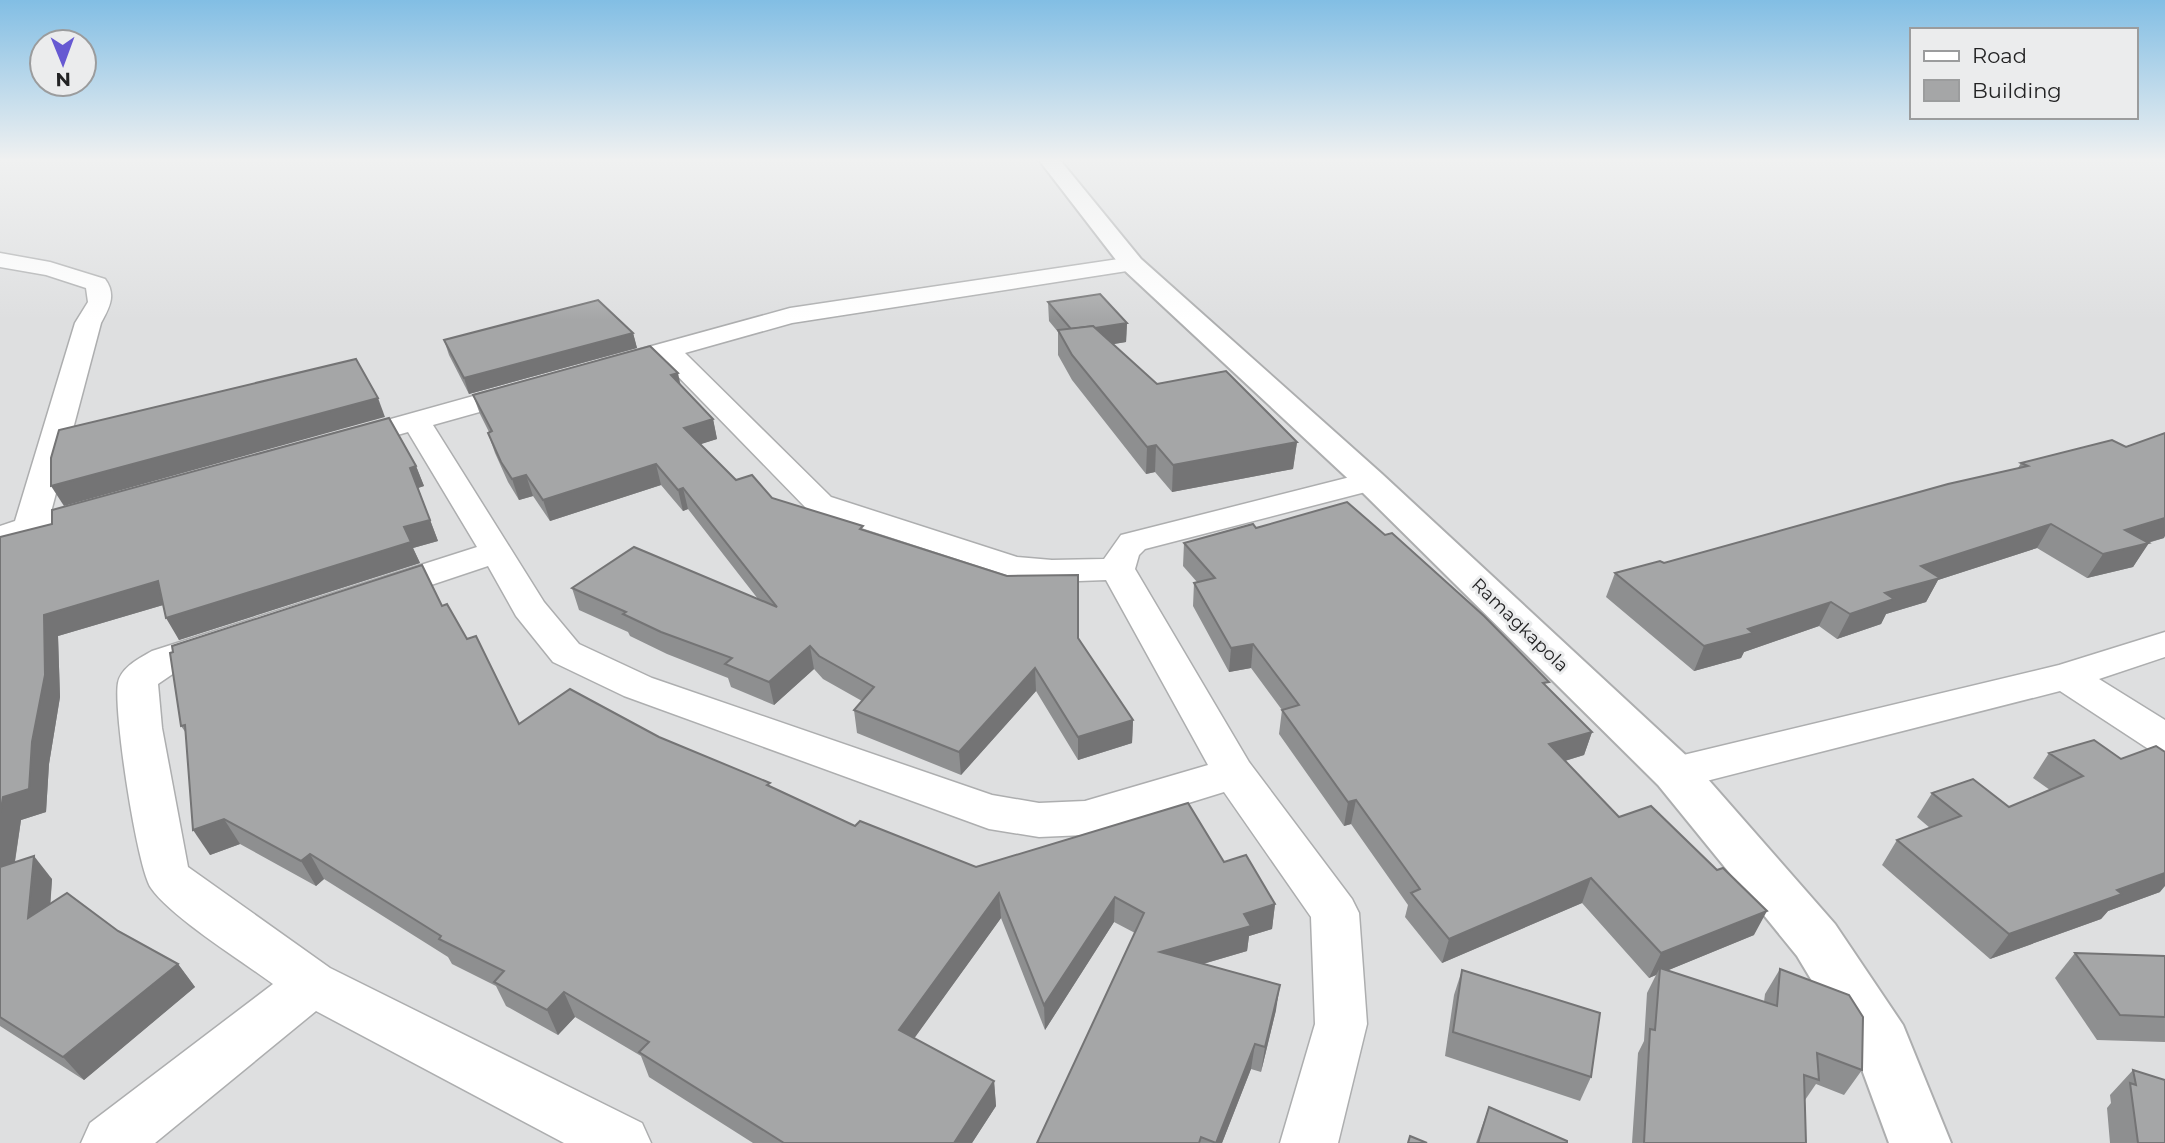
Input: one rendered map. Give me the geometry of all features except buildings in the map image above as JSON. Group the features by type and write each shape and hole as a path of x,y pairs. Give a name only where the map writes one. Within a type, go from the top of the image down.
{"street":[{"name":"Ramagkapola","path":"1092,213 1132,264 1370,481 1675,773 1816,940 1882,1044 1920,1143"},
{"path":"0,260 50,269 97,284 100,302 88,323 30,528"},
{"path":"588,373 790,316 1132,264"},
{"path":"667,350 820,504 1013,568 1052,571 1118,569"},
{"path":"323,447 548,384"},
{"path":"416,422 529,608 566,653 638,687 989,812 1040,820 1085,818 1234,773"},
{"path":"1309,1143 1342,1024 1335,913 1234,773 1118,569 1123,552 1133,542 1370,481"},
{"path":"0,536 123,502"},
{"path":"497,552 166,660 148,670 138,682 141,728 166,873 177,887 312,984 622,1143"},
{"path":"1675,773 2066,676 2165,644"},
{"path":"2066,676 2165,740"},
{"path":"110,1143 312,984"}]}
